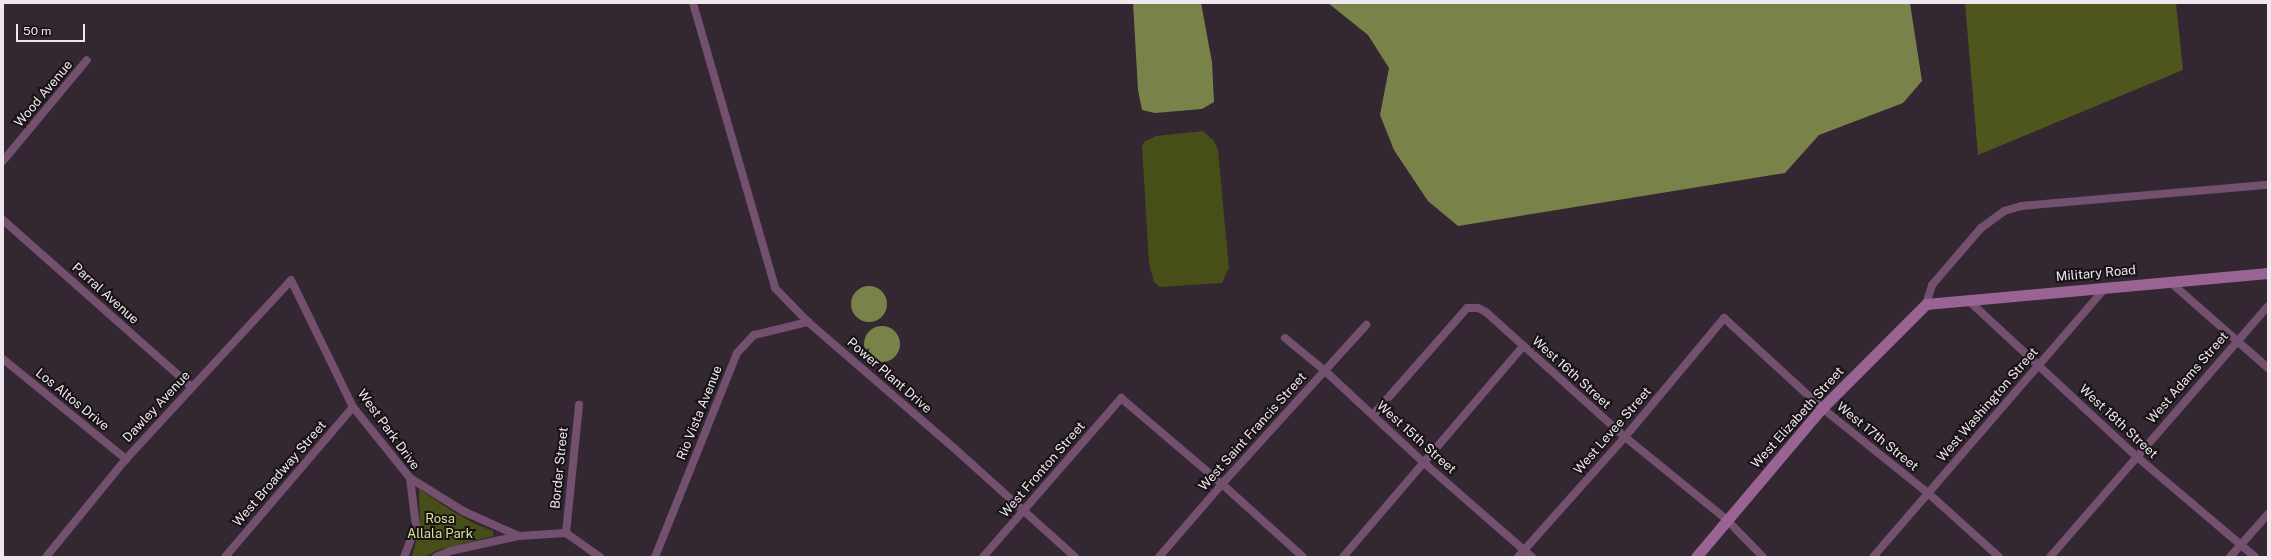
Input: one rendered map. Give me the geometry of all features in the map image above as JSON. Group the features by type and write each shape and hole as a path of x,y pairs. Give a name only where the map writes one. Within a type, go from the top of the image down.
{"street":[{"name":"Power Plant Drive","path":"693,3 775,288 808,322 954,448 1075,557"},
{"name":"Wood Avenue","path":"3,161 87,60"},
{"path":"1926,304 1932,285 1981,228 2004,211 2021,206 2268,185"},
{"name":"Parral Avenue","path":"3,220 192,387"},
{"name":"Military Road","path":"1926,304 2268,273"},
{"name":"Dawley Avenue","path":"46,557 126,459 291,280"},
{"name":"West Park Drive","path":"291,280 353,407 410,478 416,526 404,557"},
{"path":"2170,281 2268,368"},
{"name":"West Washington Street","path":"1873,557 2106,287"},
{"name":"West 18th Street","path":"1968,300 2040,365 2136,456 2255,557"},
{"name":"West Elizabeth Street","path":"1696,557 1822,408 1926,304"},
{"name":"West Adams Street","path":"2050,557 2136,456 2268,306"},
{"name":"West 16th Street","path":"1373,415 1467,308 1478,308 1486,312 1625,437 1727,520 1763,557"},
{"name":"West 17th Street","path":"1724,318 1822,408 1928,493 1999,557"},
{"name":"West Levee Street","path":"1518,557 1625,437 1724,318"},
{"name":"Rio Vista Avenue","path":"655,557 737,353 754,335 808,322"},
{"name":"West Saint Francis Street","path":"1159,557 1222,484 1366,325"},
{"name":"West 15th Street","path":"1285,338 1324,370 1423,462 1532,557"},
{"path":"1343,557 1523,346"},
{"name":"Los Altos Drive","path":"3,359 126,459"},
{"name":"West Fronton Street","path":"983,557 1024,512 1121,398 1222,484"},
{"name":"Border Street","path":"566,533 579,405"},
{"name":"West Broadway Street","path":"225,557 353,407"},
{"path":"410,478 463,511 519,536"},
{"path":"1222,484 1303,557"},
{"path":"2230,557 2268,514"},
{"path":"436,557 450,551 519,536 566,533 600,557"}],"green space":[{"path":"1203,131 1214,141 1218,150 1229,268 1222,283 1160,287 1154,282 1149,263 1142,147 1144,142 1156,136"},
{"name":"Rosa Allala Park","path":"419,489 454,512 477,525 493,531 493,536 438,550 424,557 412,557 420,526"}],"shaded area":[{"path":"1133,3 1201,3 1212,62 1214,102 1202,109 1155,113 1142,110 1138,90"},
{"path":"1328,3 1910,3 1922,81 1903,103 1819,135 1785,173 1458,226 1428,201 1394,150 1380,115 1389,68 1368,35"},
{"path":"1965,3 2176,3 2183,70 1978,155"},
{"path":"873,286 882,291 886,297 886,311 882,317 873,322 865,322 856,317 852,311 851,300 856,291 862,287"},
{"path":"886,326 895,331 899,337 899,351 895,357 886,362 878,362 869,357 865,351 864,340 869,331 875,327"}]}
